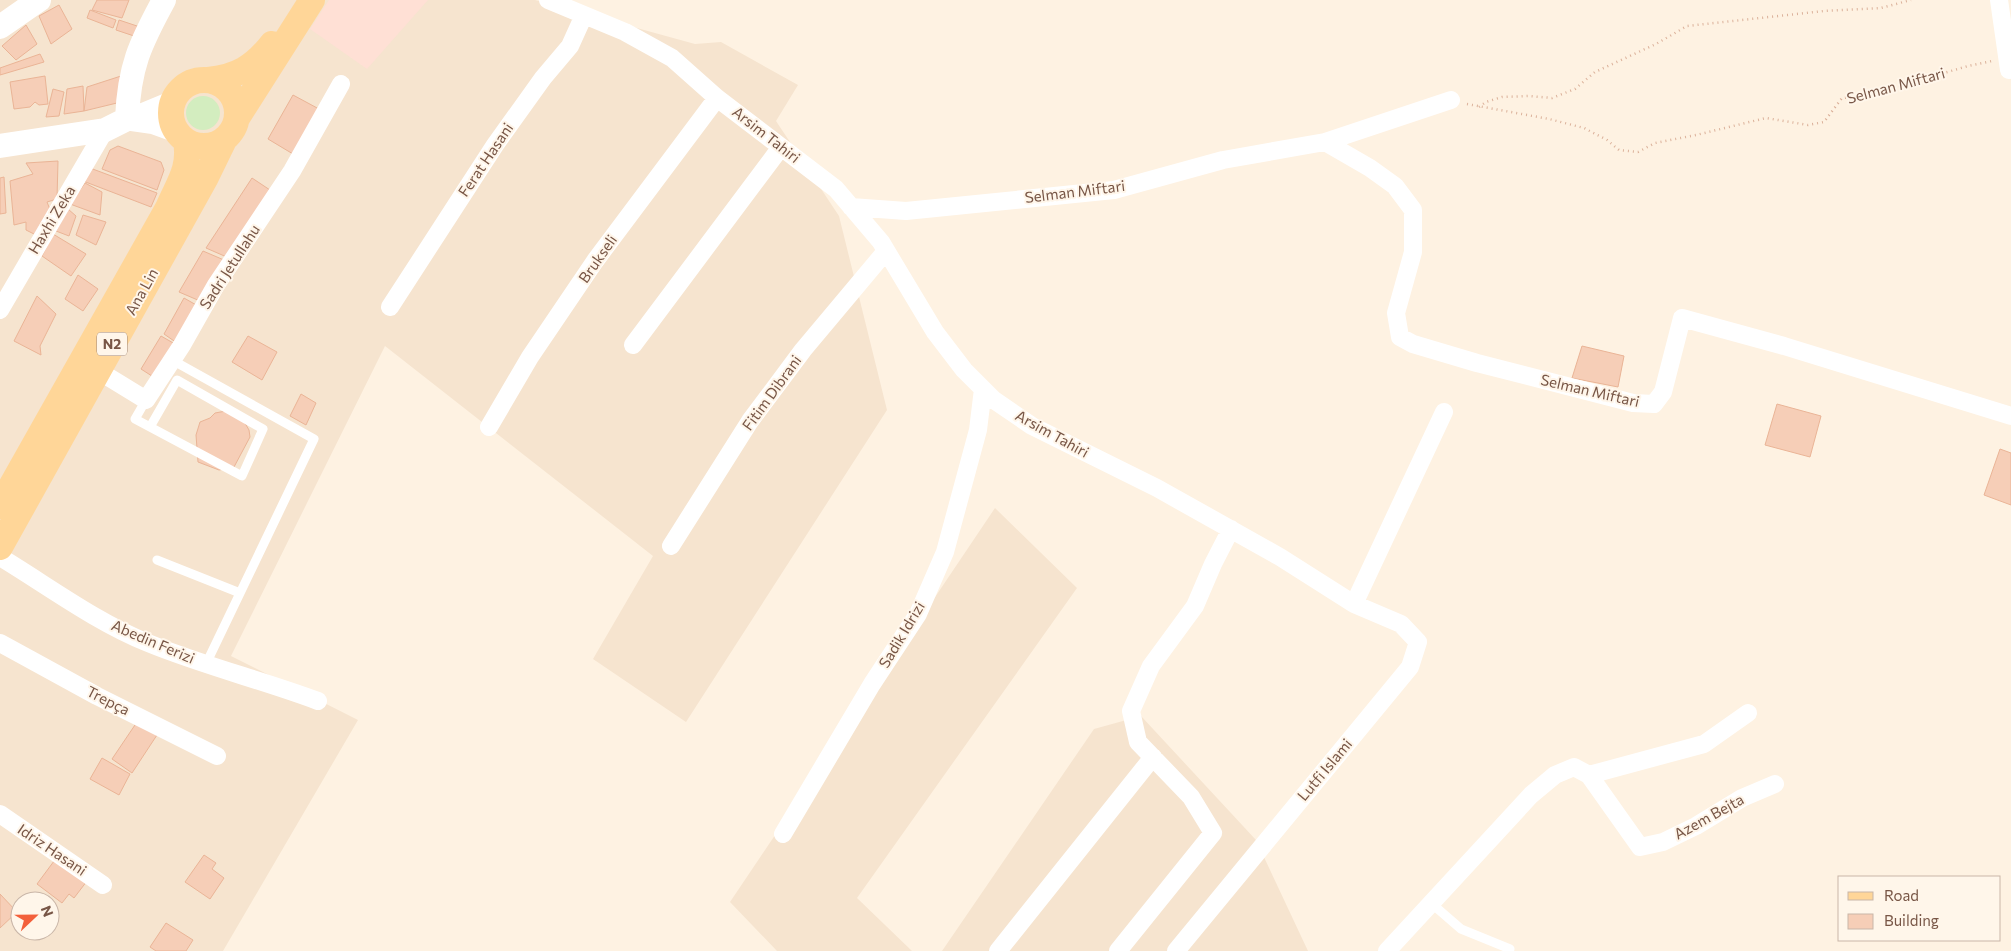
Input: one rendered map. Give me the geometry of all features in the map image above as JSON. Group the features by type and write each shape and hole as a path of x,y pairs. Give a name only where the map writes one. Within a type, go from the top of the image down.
{"main road":[{"path":"172,103 175,96 186,85 200,80 227,78 260,60 306,0"},
{"name":"N2","path":"230,129 312,0"},
{"path":"180,136 192,144 205,147 212,146 230,129 236,103 228,90 222,85 208,80"},
{"name":"N2","path":"172,103 170,117 180,136"},
{"name":"Ana Lin","path":"0,548 230,129"},
{"name":"Ana Lin","path":"0,506 168,208 186,169 188,160 180,136"}],"street":[{"path":"0,27 39,0"},
{"path":"127,119 128,94 133,66 145,35 164,0"},
{"name":"Arsim Tahiri","path":"548,0 625,32 672,58 717,98 836,190 881,242 935,332 964,370 994,400 1032,426 1157,488 1231,529 1280,557 1354,604"},
{"path":"1999,0 2008,64"},
{"name":"Ferat Hasani","path":"390,307 495,145 570,46 584,15"},
{"name":"Sadri Jetullahu","path":"146,400 216,285 292,171 341,84"},
{"name":"Brukseli","path":"489,427 530,357 595,261 717,98"},
{"name":"Selman Miftari","path":"851,207 906,211 1114,190 1223,160 1325,142 1451,100"},
{"path":"0,146 105,130 127,119 150,113 172,103"},
{"path":"127,119 153,122 180,136"},
{"name":"Haxhi Zeka","path":"0,310 105,130"},
{"name":"Selman Miftari","path":"1325,142 1370,168 1395,186 1413,210 1413,252 1396,313 1400,337 1413,344 1477,363 1633,403 1654,404 1663,392 1682,318 1784,346 2011,416"},
{"path":"633,344 781,147"},
{"name":"Fitim Dibrani","path":"671,546 750,421 803,350 886,251"},
{"path":"97,370 146,400"},
{"name":"Sadik Idrizi","path":"783,834 872,684 918,614 945,552 978,430 983,389"},
{"path":"1354,604 1444,412"},
{"path":"1118,951 1213,833 1191,797 1138,742 1131,711 1151,666 1195,606 1231,529"},
{"name":"Abedin Ferizi","path":"0,557 103,620 148,643 318,700"},
{"name":"Lutfi Islami","path":"1176,951 1410,668 1418,642 1401,624 1354,604"},
{"name":"Trepça","path":"0,643 97,696 217,756"},
{"path":"1387,951 1531,795 1554,776 1574,767 1589,774 1704,744 1748,713"},
{"path":"998,951 1153,758"},
{"name":"Azem Bejta","path":"1589,774 1640,847 1663,842 1696,826 1742,798 1775,784"},
{"name":"Idriz Hasani","path":"0,814 103,885"}],"lane":[{"path":"172,360 314,439 206,664"},
{"path":"146,400 135,419 150,427 242,476 263,429 177,380 150,427"},
{"path":"157,560 240,593"},
{"path":"1431,903 1461,930 1510,949"}],"path":[{"path":"1479,108 1486,102 1502,97 1529,96 1552,98 1575,89 1595,72 1656,44 1687,26 1824,11 1881,8 1911,0"},
{"name":"Selman Miftari","path":"1451,100 1479,108 1534,116 1584,128 1607,140 1619,150 1638,152 1655,143 1696,136 1766,118 1808,125 1824,122 1842,98 1865,96 1968,66 2008,64"}],"shaded area":[{"path":"0,0 535,0 695,44 721,42 798,85 776,121 839,216 887,410 686,722 593,659 653,556 385,346 231,656 358,720 223,951 0,951"},
{"path":"329,0 428,0 367,69 310,29"},
{"path":"995,508 1077,588 857,898 912,951 777,951 730,902"},
{"path":"1141,716 1256,840 1308,951 942,951 1094,729"}],"green space":[{"path":"203,96 210,97 215,101 219,106 219,120 215,125 210,129 203,130 196,129 191,125 187,120 186,113 187,106 191,101 196,97"}],"building":[{"path":"97,0 129,0 122,18 92,10"},
{"path":"59,5 72,29 51,44 39,16"},
{"path":"90,10 116,20 113,28 87,18"},
{"path":"119,20 140,27 137,37 116,30"},
{"path":"26,25 37,44 16,60 2,46"},
{"path":"40,54 44,62 0,75 0,68"},
{"path":"45,76 48,104 39,105 35,102 30,107 14,109 10,82"},
{"path":"121,76 121,102 84,111 87,87"},
{"path":"83,86 84,111 64,114 67,89"},
{"path":"53,89 64,92 59,116 46,117"},
{"path":"293,95 319,109 293,154 268,139"},
{"path":"118,146 161,162 164,170 157,190 102,169 110,150"},
{"path":"58,161 57,199 47,202 51,212 38,236 26,230 26,222 14,225 10,181 33,174 26,163"},
{"path":"90,168 157,193 151,207 83,181"},
{"path":"4,177 6,213 0,214 0,178"},
{"path":"252,178 273,192 229,258 206,248"},
{"path":"85,183 102,192 100,215 70,204"},
{"path":"68,209 76,216 69,236 56,231"},
{"path":"83,215 106,222 96,245 76,235"},
{"path":"53,234 86,254 71,276 42,256"},
{"path":"203,251 224,260 200,301 179,292"},
{"path":"78,275 98,289 83,311 65,299"},
{"path":"37,296 56,314 40,346 41,355 14,341"},
{"path":"184,298 198,306 177,343 164,334"},
{"path":"161,336 175,344 155,378 141,369"},
{"path":"248,336 277,352 262,380 232,362"},
{"path":"1582,346 1624,356 1618,387 1572,378"},
{"path":"301,394 316,403 306,425 290,416"},
{"path":"1777,404 1821,416 1810,457 1765,445"},
{"path":"226,411 242,418 249,430 250,437 234,467 219,470 198,462 196,435 200,422 210,418 215,413"},
{"path":"2000,449 2011,453 2011,505 1984,495"},
{"path":"137,722 157,735 132,773 112,759"},
{"path":"102,758 130,774 119,795 90,779"},
{"path":"204,855 216,863 212,869 224,878 210,899 185,882"},
{"path":"57,857 87,881 74,898 69,894 62,903 60,901 60,891 46,891 37,884"},
{"path":"0,894 10,905 10,919 0,928"},
{"path":"166,923 193,940 186,951 156,951 150,947"}]}
